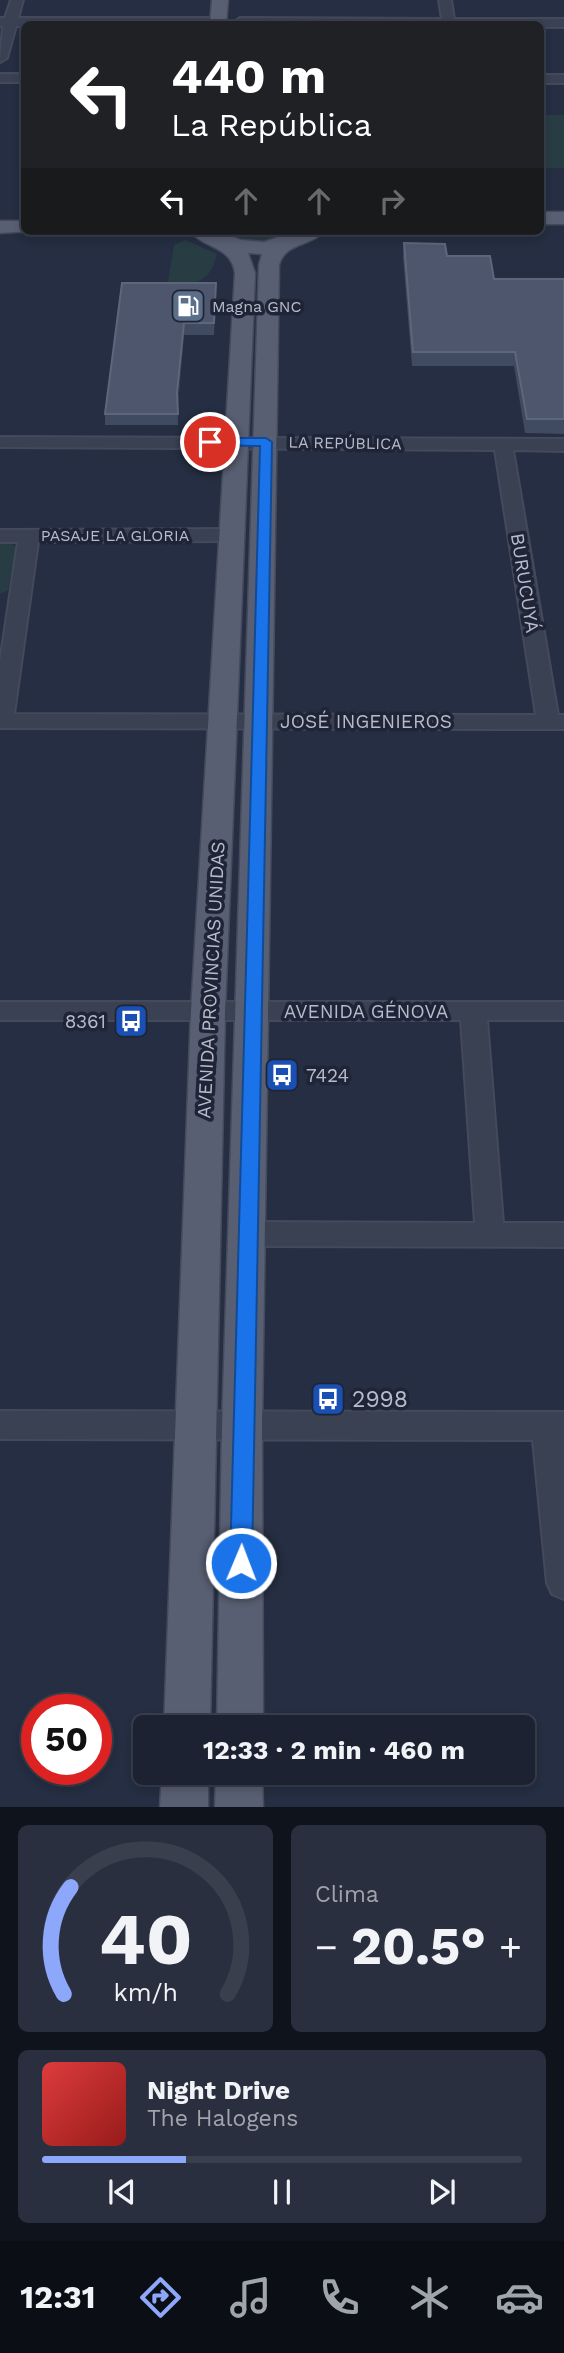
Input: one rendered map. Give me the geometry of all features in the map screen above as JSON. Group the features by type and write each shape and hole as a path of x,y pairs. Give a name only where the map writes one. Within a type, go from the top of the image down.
{"main road":[{"path":"218,21 220,0"},
{"path":"240,21 242,0"},
{"path":"544,218 564,218"},
{"path":"0,227 21,227"},
{"path":"544,228 564,228"},
{"path":"209,235 251,247 289,239"},
{"name":"AVENIDA PROVINCIAS UNIDAS","path":"187,1715 208,1011 244,264 237,252 209,235"},
{"name":"AVENIDA PROVINCIAS UNIDAS","path":"240,1715 242,1426 269,265 272,254 289,239"},
{"path":"184,1807 185,1785"},
{"path":"239,1785 239,1807"}],"street":[{"path":"0,58 5,22 17,0"},
{"path":"445,0 449,21"},
{"path":"544,23 564,23"},
{"path":"0,78 21,78"},
{"path":"544,79 564,79"},
{"name":"LA REPÚBLICA","path":"0,442 564,444"},
{"name":"BURUCUYÁ","path":"503,444 556,722"},
{"name":"PASAJE LA GLORIA","path":"0,536 231,535"},
{"path":"1,721 9,603 29,536"},
{"name":"JOSÉ INGENIEROS","path":"1,721 556,722"},
{"name":"AVENIDA GÉNOVA","path":"0,1011 564,1011"},
{"path":"472,1011 490,1234"},
{"path":"247,1234 564,1235"},
{"path":"0,1426 556,1426 564,1583"}],"shaded area":[{"path":"544,115 564,115 564,168 544,168"},
{"path":"225,235 281,235 281,239 264,242"},
{"path":"185,240 217,254 211,270 201,280 172,286 168,282 174,245"},
{"path":"0,542 10,542 16,547 8,590 0,594"}],"building":[{"path":"404,243 445,244 447,256 490,256 494,279 564,279 564,419 527,419 515,352 413,352"},
{"path":"122,283 216,283 214,323 184,323 177,393 178,414 105,414"}],"place":[{"name":"Magna GNC","path":"188,306"},
{"name":"8361","path":"131,1021"},
{"name":"7424","path":"282,1075"},
{"name":"2998","path":"328,1399"}],"route":[{"path":"210,442 266,442 241,1563"}]}
